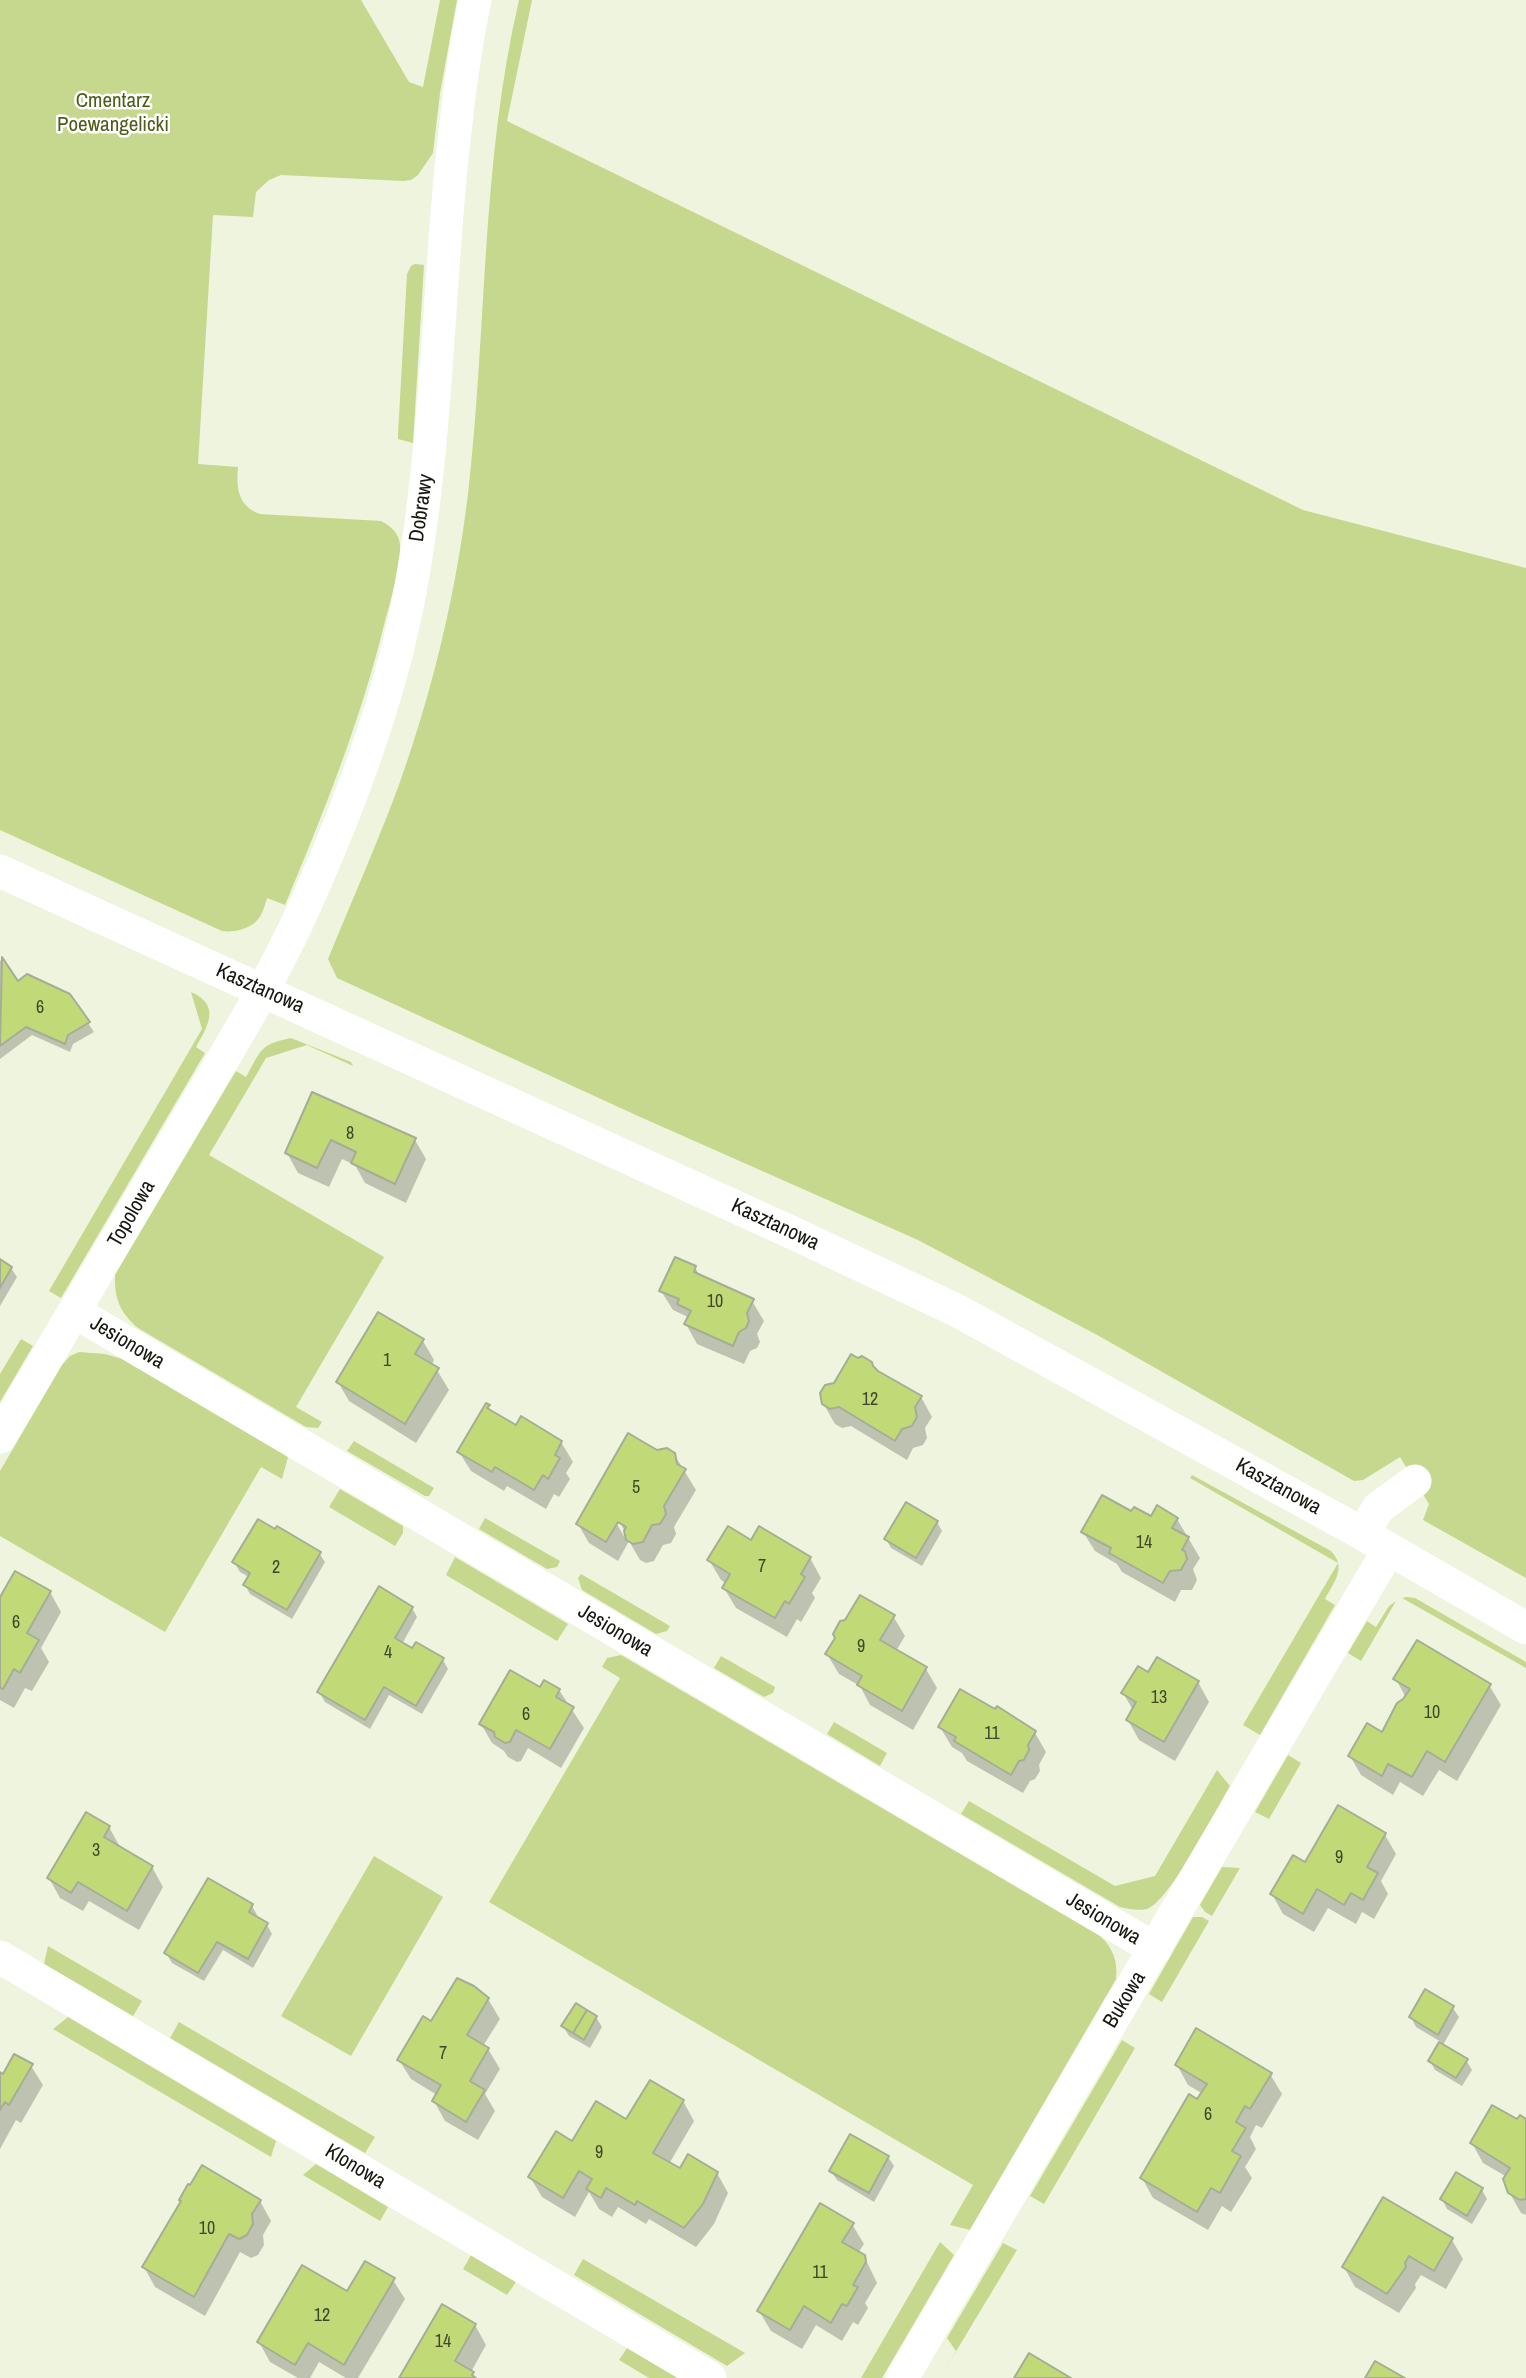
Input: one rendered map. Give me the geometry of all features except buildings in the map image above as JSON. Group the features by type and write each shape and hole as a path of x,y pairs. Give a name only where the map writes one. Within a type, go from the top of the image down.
{"street":[{"name":"Dobrawy","path":"261,990 297,923 341,818 378,715 407,607 427,475 457,110 466,39 475,0"},
{"name":"Kasztanowa","path":"0,871 958,1311 1526,1628"},
{"name":"Topolowa","path":"0,1437 261,990"},
{"name":"Jesionowa","path":"75,1312 1155,1950"},
{"name":"Bukowa","path":"902,2378 1155,1950 1376,1542 1378,1508 1415,1481"},
{"name":"Klonowa","path":"0,1957 710,2378"}],"green space":[{"name":"Cmentarz Poewangelicki","path":"0,0 361,0 409,82 423,87 440,0 457,0 440,93 433,153 418,175 403,181 281,175 269,180 256,192 253,217 213,215 198,464 238,467 240,495 247,506 260,514 381,521 394,530 400,545 394,587 363,700 299,871 285,905 267,898 260,917 242,930 222,931 0,830"},
{"path":"519,0 532,0 507,121 1303,510 1526,568 1526,1578 1423,1520 1429,1504 1400,1457 1363,1480 1354,1481 1099,1336 918,1240 337,978 328,959 383,827 412,747 433,676 457,568 474,432 491,184 507,61"},
{"path":"415,264 424,265 413,443 398,439 398,434 407,274"},
{"path":"191,992 206,1003 209,1010 208,1024 196,1047 205,1053 61,1298 49,1291 202,1029"},
{"path":"291,1038 351,1062 353,1066 307,1045 266,1058 209,1155 384,1257 296,1407 322,1422 318,1428 306,1427 138,1328 123,1311 117,1298 115,1283 115,1274 236,1071 246,1077 262,1050 273,1043"},
{"path":"21,1339 33,1346 0,1402 0,1374"},
{"path":"79,1352 105,1354 122,1359 288,1457 282,1479 261,1467 165,1632 0,1536 0,1471 62,1365 70,1356"},
{"path":"354,1441 434,1488 429,1496 347,1451"},
{"path":"1192,1475 1331,1551 1338,1563 1190,1478"},
{"path":"340,1489 403,1526 403,1533 395,1546 329,1507"},
{"path":"485,1518 560,1561 557,1567 547,1569 479,1529"},
{"path":"455,1557 568,1624 557,1641 446,1575"},
{"path":"1338,1563 1335,1581 1325,1599 1335,1605 1260,1735 1243,1725"},
{"path":"581,1574 670,1626 667,1631 656,1634 582,1590 578,1578"},
{"path":"1402,1598 1415,1598 1526,1662 1526,1668"},
{"path":"1396,1601 1361,1661 1348,1653 1367,1621 1376,1627 1389,1606"},
{"path":"621,1655 1100,1936 1108,1945 1115,1961 1116,1979 970,2230 950,2225 973,2185 489,1902 620,1678 602,1667 607,1658"},
{"path":"721,1656 775,1687 773,1693 764,1697 714,1668"},
{"path":"834,1722 887,1753 880,1766 827,1734"},
{"path":"1288,1755 1301,1763 1269,1819 1255,1812"},
{"path":"1217,1770 1230,1786 1168,1890 1147,1909 1120,1907 961,1814 969,1801 1115,1886 1155,1876"},
{"path":"374,1856 443,1897 351,2056 281,2016"},
{"path":"1222,1867 1240,1868 1212,1916 1200,1905"},
{"path":"1193,1917 1202,1917 1209,1921 1162,2002 1149,1994"},
{"path":"48,1946 142,2001 133,2016 44,1964"},
{"path":"68,2017 276,2141 271,2157 53,2029"},
{"path":"179,2022 375,2137 365,2153 170,2038"},
{"path":"1122,2040 1135,2048 1044,2204 1030,2196"},
{"path":"316,2164 388,2207 380,2221 303,2175"},
{"path":"940,2242 954,2255 882,2378 861,2378"},
{"path":"1003,2243 1017,2250 940,2378 956,2351 947,2338"},
{"path":"471,2255 516,2282 507,2295 463,2269"},
{"path":"583,2259 745,2353 727,2366 574,2275"},
{"path":"627,2348 678,2378 649,2378 619,2360"}]}
